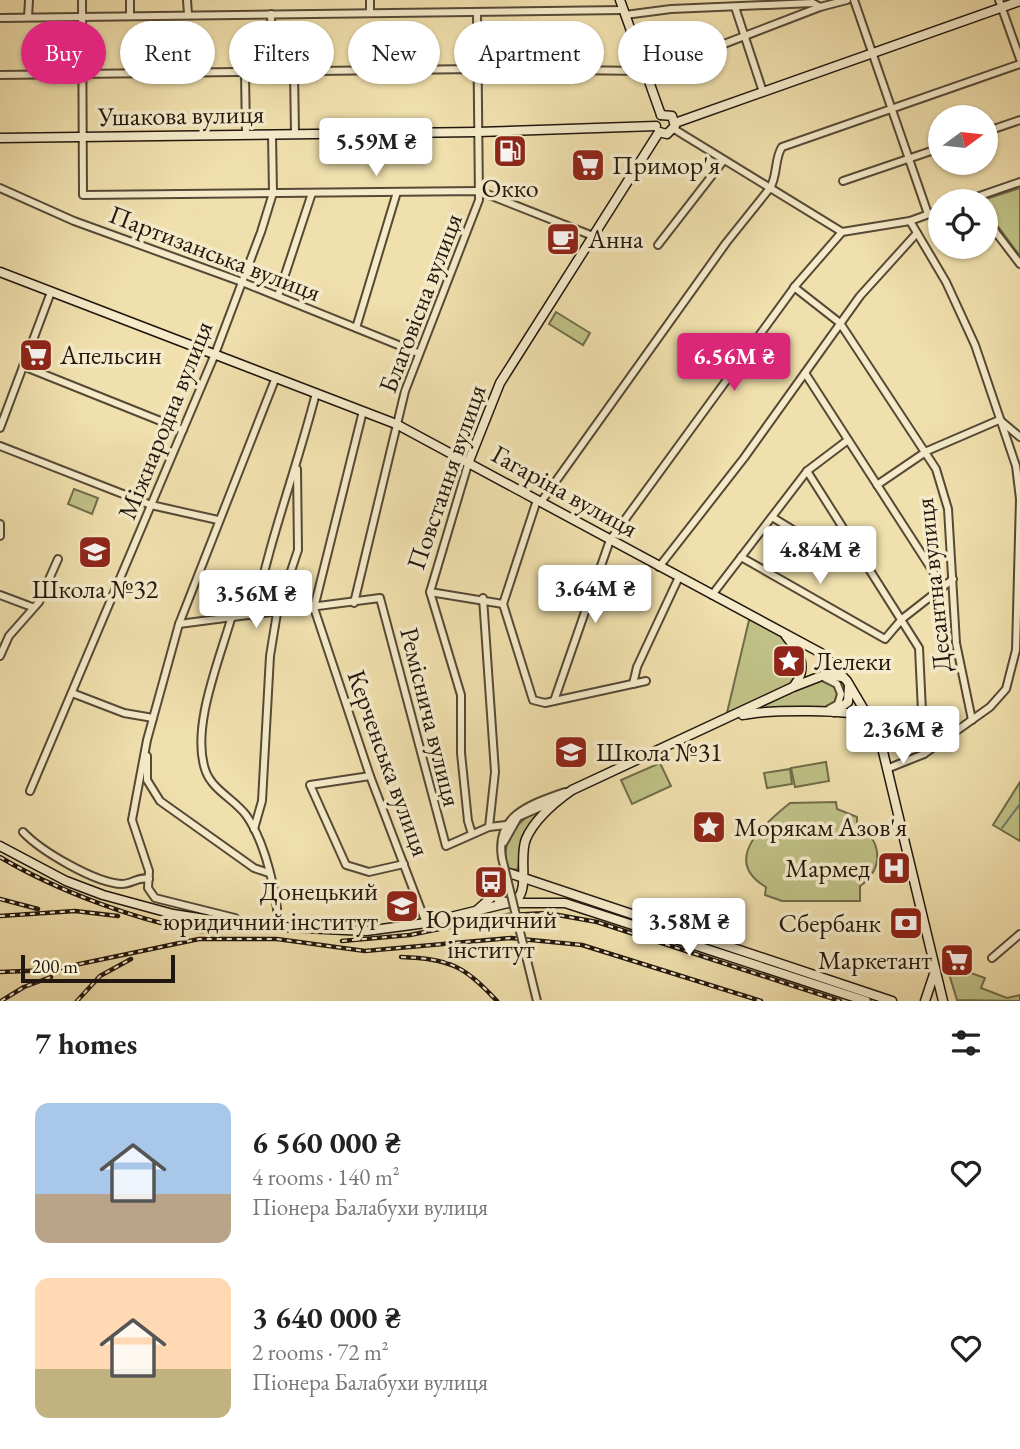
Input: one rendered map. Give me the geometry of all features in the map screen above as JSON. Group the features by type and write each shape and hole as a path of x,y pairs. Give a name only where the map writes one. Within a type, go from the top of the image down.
{"street":[{"path":"28,17 29,0"},
{"path":"82,0 82,21"},
{"path":"130,0 130,16"},
{"path":"187,0 188,13"},
{"path":"370,0 370,13"},
{"path":"620,0 627,21"},
{"path":"671,0 671,9"},
{"path":"727,43 820,7 847,0"},
{"path":"554,701 610,540 794,287 842,232 910,221 928,214 853,0"},
{"name":"Ушакова вулиця","path":"0,138 657,129 667,134 674,126 763,92 1000,4 1020,1"},
{"path":"0,18 558,9 624,13 814,3 820,7"},
{"path":"646,681 554,701 538,703 533,700 503,604 539,501 726,243 770,188 776,178 778,155 782,147 1020,61 1000,4"},
{"path":"735,7 763,92"},
{"name":"Благовісна вулиця","path":"477,12 477,21"},
{"path":"271,14 271,21"},
{"path":"334,71 454,69"},
{"path":"106,74 229,72"},
{"path":"0,75 21,75"},
{"path":"83,84 83,195 479,191 593,236"},
{"path":"245,84 246,135"},
{"path":"294,84 295,134"},
{"name":"Благовісна вулиця","path":"354,603 396,424 418,352 479,201 477,84"},
{"path":"650,84 661,115 668,115 674,126 842,232"},
{"name":"Повстання вулиця","path":"472,834 468,821 461,753 461,695 430,592 469,461 500,383 593,236 657,129 661,115"},
{"path":"998,128 1020,120"},
{"name":"Міжнародна вулиця","path":"30,791 215,354 242,282 273,193 272,134"},
{"path":"843,181 928,152"},
{"path":"658,245 724,160"},
{"path":"998,190 1020,182"},
{"name":"Партизанська вулиця","path":"0,188 74,221 242,282 418,352"},
{"path":"356,327 397,192"},
{"path":"278,296 312,193"},
{"path":"889,768 923,754 999,698 1010,679 1015,660 1020,499 1012,450 999,420 975,345 946,282 910,221"},
{"path":"659,567 875,278 917,233"},
{"path":"998,235 1020,264"},
{"name":"Гагаріна вулиця","path":"0,272 396,424 821,653 847,681 872,719 889,768 898,824 943,1001"},
{"name":"Десантна вулиця","path":"794,287 841,323 927,451 946,499 956,643 972,720"},
{"path":"0,428 51,292"},
{"path":"23,366 183,430"},
{"path":"805,373 943,587"},
{"path":"243,925 235,918 159,901 149,891 149,879 132,820 147,740 179,624 276,377"},
{"path":"254,617 263,573 297,469 316,393"},
{"path":"314,608 363,411"},
{"path":"999,420 1020,437"},
{"path":"877,485 927,451 999,420"},
{"path":"712,594 807,471 848,440"},
{"path":"0,446 151,505 218,520"},
{"path":"254,829 262,801 270,656 277,613 298,550 297,469"},
{"path":"807,471 902,619 920,654 923,754"},
{"path":"772,517 824,549"},
{"path":"0,524 0,536"},
{"path":"741,557 885,639 902,619 953,579"},
{"path":"0,656 7,640 32,607 39,602 58,559"},
{"path":"633,684 636,667 679,577"},
{"path":"430,592 483,598 503,604"},
{"path":"0,595 32,607"},
{"name":"Реміснича вулиця","path":"354,603 380,598 446,846 472,834"},
{"path":"483,598 495,772 489,827"},
{"path":"179,624 354,603"},
{"name":"Керченська вулиця","path":"314,608 370,776 426,923"},
{"path":"231,619 204,720 205,767 210,780 245,814 254,829 277,898 279,928"},
{"path":"782,631 802,660 801,675 793,687"},
{"path":"537,1001 502,858 501,841 506,825 521,809 572,790 793,687 830,674 847,681 850,691 848,702 841,710 831,713"},
{"path":"800,712 828,709 840,701 841,694 837,684 818,677"},
{"path":"72,693 124,713 153,719"},
{"path":"716,724 762,712 859,714 872,719"},
{"path":"147,740 147,780 160,801 254,868 269,873"},
{"path":"370,776 310,785 346,865 369,872 404,863"},
{"path":"511,903 523,893 522,867 528,834 572,790"},
{"path":"502,858 507,834 519,817 561,799"},
{"path":"472,834 489,827 506,825"},
{"path":"23,832 50,855 109,880 122,884 149,879"},
{"path":"0,846 66,881 103,895 173,914 243,925 366,931 426,923 511,903 572,905 866,1001"},
{"path":"513,874 522,867"},
{"path":"476,911 495,894 496,880 504,874 513,874 521,880 892,1001"},
{"path":"495,894 511,903"},
{"path":"992,958 1020,934"},
{"path":"925,1001 935,971"}],"green space":[{"path":"1020,188 1020,256 998,226 998,195"},
{"path":"556,312 590,333 583,345 549,324"},
{"path":"74,489 98,498 92,514 68,504"},
{"path":"750,616 781,632 797,654 800,668 791,686 726,717"},
{"path":"818,679 831,682 839,691 836,703 828,707 743,713"},
{"path":"826,762 829,781 795,787 791,768"},
{"path":"660,763 671,786 632,804 621,780"},
{"path":"790,769 792,784 767,788 764,773"},
{"path":"1020,782 1020,841 993,825"},
{"path":"836,802 837,809 857,817 857,825 866,831 876,846 876,863 873,872 860,886 860,901 782,901 765,895 766,887 753,876 747,865 751,842 759,831 790,803"},
{"path":"546,806 522,837 518,869 507,871 506,849 513,831 527,817"},
{"path":"946,964 985,978 981,988 1007,998 1020,995 1020,1001 957,1000"}],"waterway":[{"path":"1002,828 1020,804"}],"railway":[{"path":"0,857 46,881 101,904 157,922 208,932"},
{"path":"0,899 38,909"},
{"path":"0,916 75,911 118,916"},
{"path":"342,941 410,935 508,915 547,913 597,922 840,1001"},
{"path":"0,972 51,970 199,939 277,939 365,951 511,938 582,945 761,1001"},
{"path":"401,957 432,960 455,966 475,979 497,1001"},
{"path":"77,1001 100,976 131,959"},
{"path":"1,1001 24,987 51,977"}],"place":[{"name":"Окко","path":"510,151"},
{"name":"Примор'я","path":"588,165"},
{"name":"Анна","path":"563,239"},
{"name":"Апельсин","path":"36,355"},
{"name":"Школа №32","path":"95,552"},
{"name":"Лелеки","path":"789,661"},
{"name":"Школа №31","path":"571,752"},
{"name":"Морякам Азов'я","path":"709,827"},
{"name":"Мармед","path":"894,868"},
{"name":"Юридичний інститут","path":"491,882"},
{"name":"Донецький юридичний інститут","path":"402,906"},
{"name":"Сбербанк","path":"906,923"},
{"name":"Маркетант","path":"957,960"}]}
